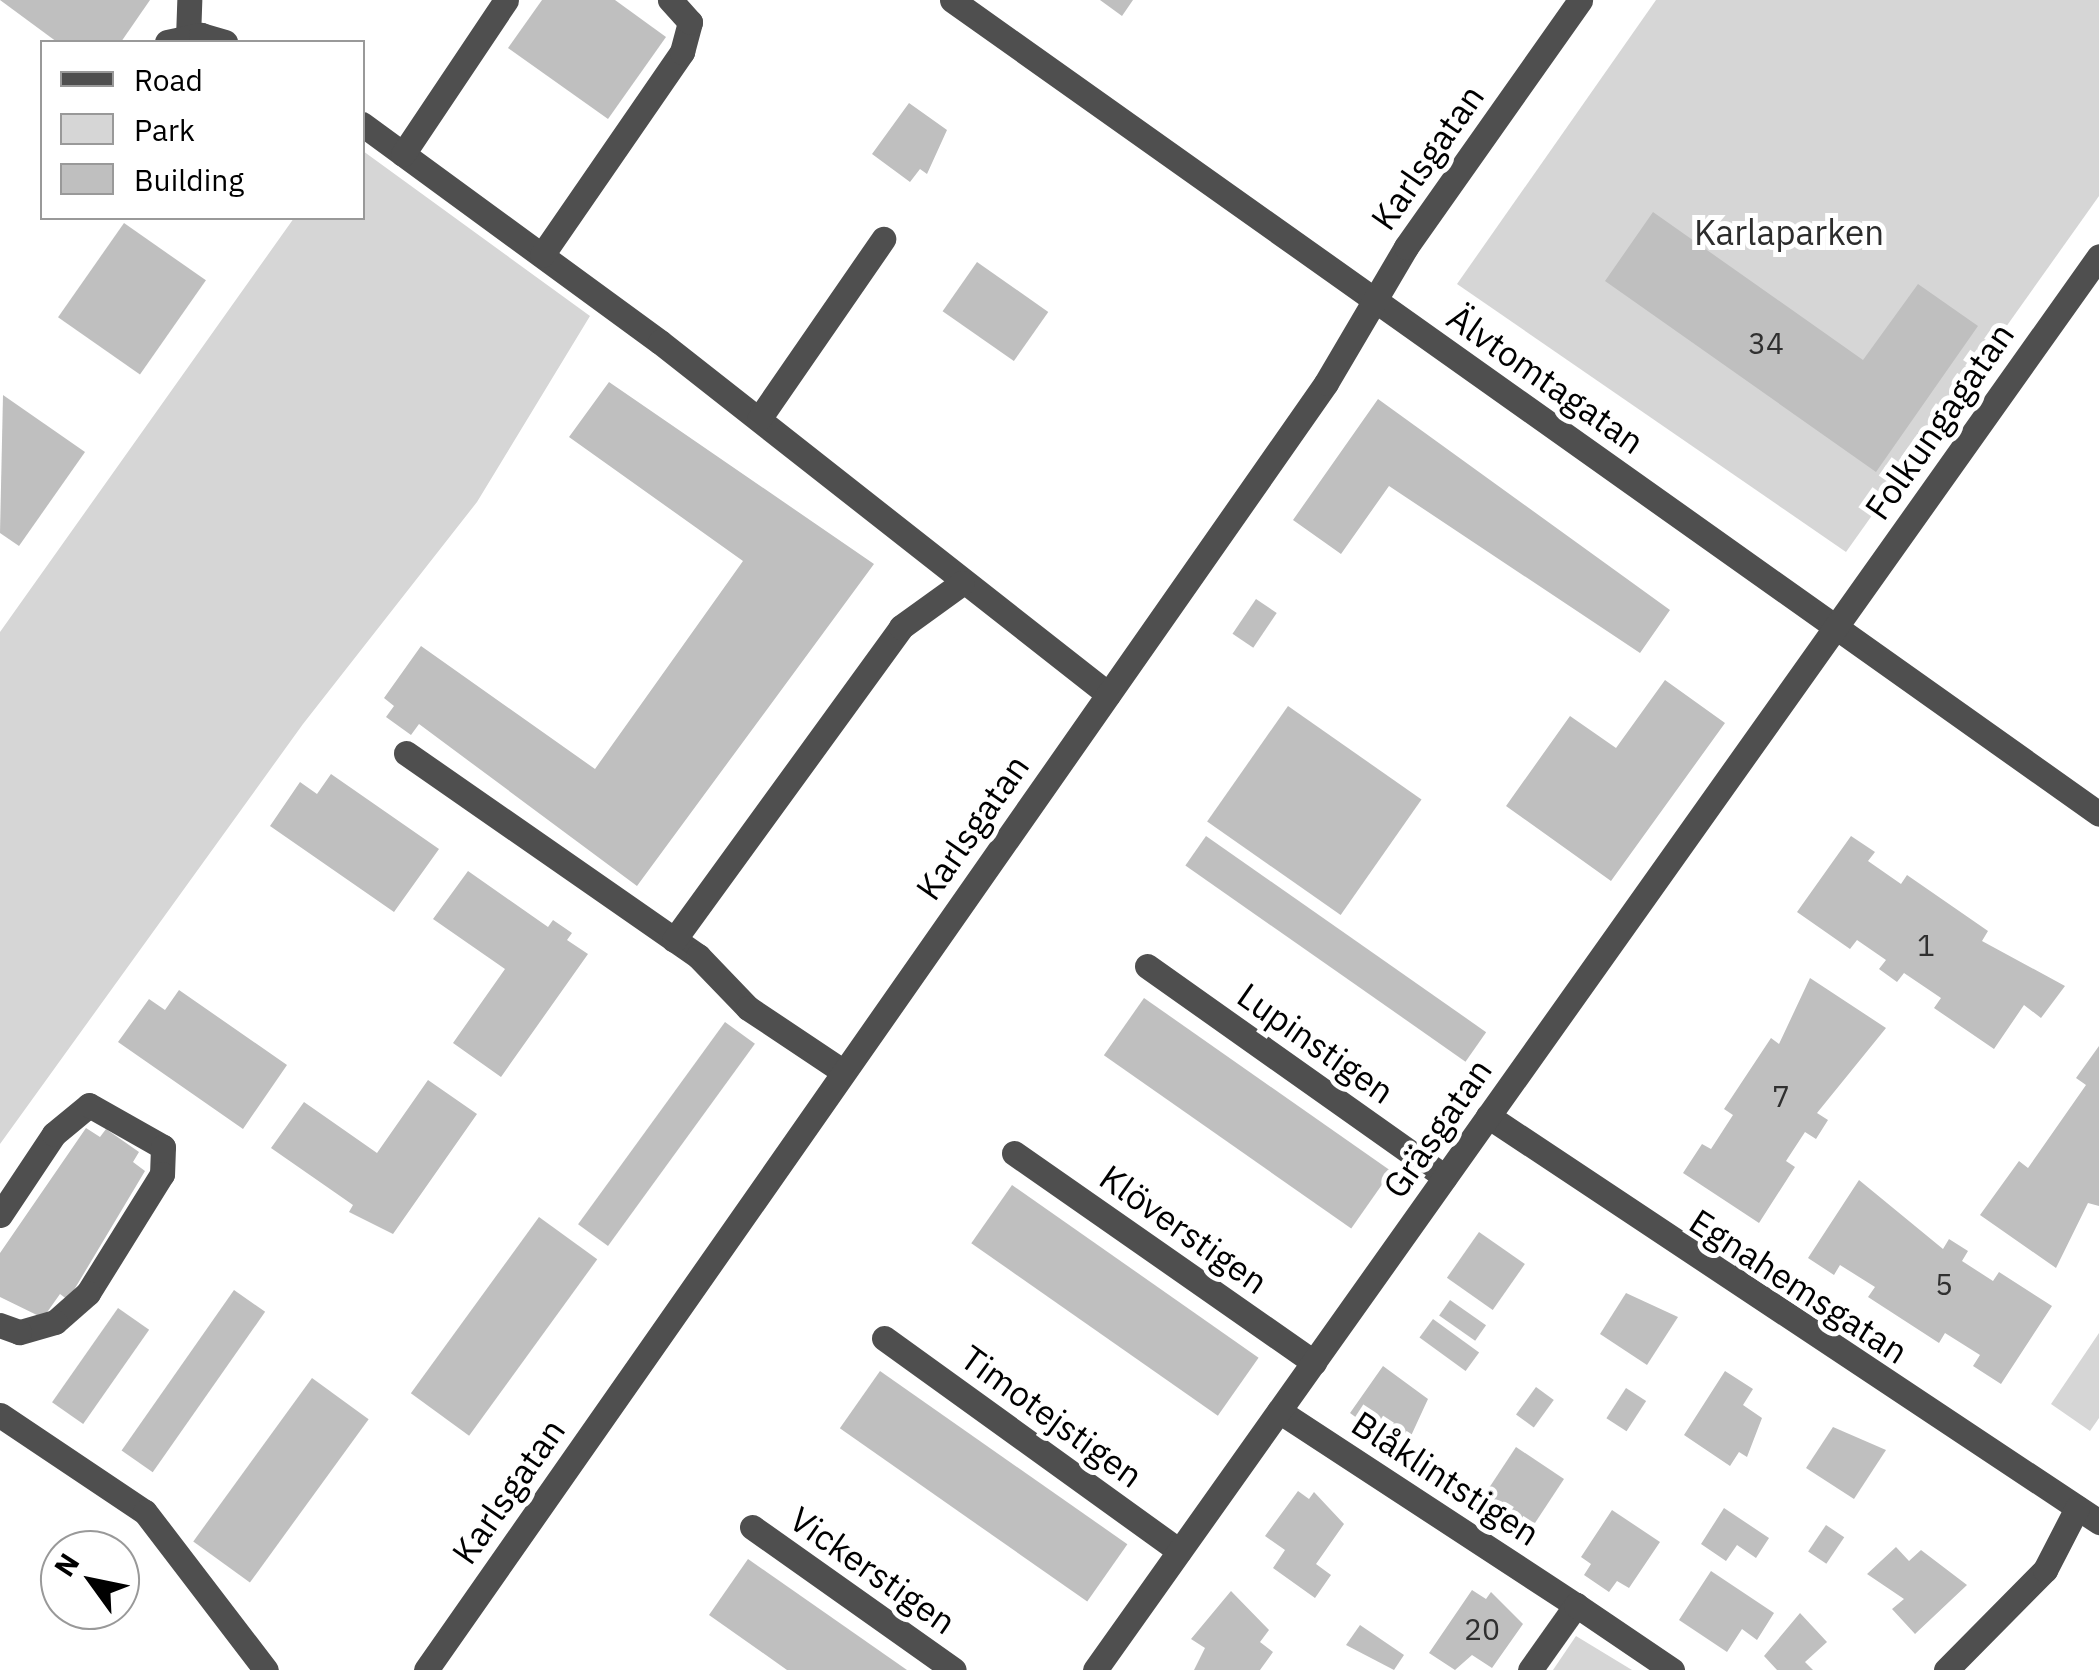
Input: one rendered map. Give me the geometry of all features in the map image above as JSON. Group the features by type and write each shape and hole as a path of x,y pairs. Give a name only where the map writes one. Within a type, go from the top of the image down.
{"street":[{"path":"178,40 189,0"},
{"path":"404,154 506,0"},
{"path":"542,255 682,52 690,22 670,0"},
{"name":"Älvtomtagatan","path":"952,0 2099,814"},
{"name":"Karlsgatan","path":"426,1670 1326,383 1372,299 1569,6"},
{"path":"365,126 759,419 962,583 1108,694"},
{"path":"759,419 883,240"},
{"name":"Folkungagatan","path":"1836,627 2099,256"},
{"path":"674,940 901,627 962,583"},
{"name":"Gräsgatan","path":"1094,1670 1836,627"},
{"path":"406,753 674,940 748,1008 844,1072"},
{"name":"Lupinstigen","path":"1147,966 1445,1177"},
{"path":"0,1216 76,1111 103,1107 162,1147 162,1174 88,1293 55,1322 18,1332 0,1325"},
{"name":"Egnahemsgatan","path":"1488,1116 2099,1522"},
{"name":"Klöverstigen","path":"1014,1153 1314,1362"},
{"name":"Timotejstigen","path":"884,1338 1179,1550"},
{"name":"Blåklintstigen","path":"1279,1411 1672,1670"},
{"path":"0,1414 145,1512 266,1670"},
{"path":"1946,1670 2044,1570 2077,1508"},
{"name":"Vickerstigen","path":"752,1527 954,1670"},
{"path":"1530,1670 1576,1605"}],"green space":[{"name":"Karlaparken","path":"1656,0 2099,0 2099,196 1846,552 1457,284"},
{"path":"365,152 590,316 477,502 303,724 0,1144 0,632 293,220 365,220"},
{"path":"2099,1333 2099,1418 2090,1431 2051,1404"},
{"path":"1576,1636 1632,1670 1553,1670"}],"building":[{"path":"0,0 150,0 122,40 54,40"},
{"path":"542,0 615,0 666,37 608,119 508,48"},
{"path":"1100,0 1133,0 1122,16"},
{"path":"909,103 947,130 927,174 920,169 910,182 872,154"},
{"path":"1653,212 1863,360 1918,284 1978,326 1876,472 1605,281"},
{"path":"124,223 206,280 140,375 58,317"},
{"path":"977,262 1048,312 1014,361 943,311"},
{"path":"609,382 874,564 637,886 419,724 411,735 386,717 394,706 384,698 421,646 595,769 743,561 569,437"},
{"path":"3,395 85,452 19,546 0,533"},
{"path":"1378,399 1670,610 1640,653 1389,486 1341,554 1293,520"},
{"path":"1256,599 1277,613 1253,648 1233,634"},
{"path":"1665,680 1725,723 1611,881 1506,806 1570,716 1616,748"},
{"path":"1288,706 1422,799 1341,915 1207,822"},
{"path":"331,774 439,849 394,912 270,826 300,782 317,794"},
{"path":"1206,836 1486,1032 1466,1062 1185,865"},
{"path":"1851,836 1875,852 1868,861 1901,884 1907,875 1988,931 1982,941 2065,986 2041,1018 2024,1005 1994,1049 1934,1008 1941,998 1904,973 1897,982 1879,969 1886,960 1857,940 1850,949 1797,912"},
{"path":"468,871 548,927 553,920 572,933 567,940 588,954 501,1077 453,1043 505,969 433,919"},
{"path":"1810,978 1886,1028 1817,1113 1828,1120 1816,1139 1805,1132 1786,1161 1795,1167 1759,1223 1683,1173 1702,1144 1711,1149 1733,1115 1724,1109 1771,1038 1779,1044"},
{"path":"179,990 287,1065 243,1129 118,1042 149,999 165,1010"},
{"path":"1144,998 1391,1171 1351,1229 1104,1055"},
{"path":"725,1022 755,1044 608,1246 578,1224"},
{"path":"2099,1046 2099,1206 2088,1203 2056,1268 1980,1215 2019,1161 2028,1168 2086,1085 2076,1078"},
{"path":"428,1080 477,1114 393,1234 349,1212 353,1205 271,1148 304,1102 377,1153"},
{"path":"86,1128 100,1137 106,1129 139,1152 133,1162 145,1171 68,1300 60,1294 43,1318 0,1297 0,1253"},
{"path":"1859,1180 1943,1249 1949,1239 1968,1251 1962,1261 1993,1281 1999,1272 2052,1306 2001,1384 1973,1366 1980,1355 1945,1333 1939,1343 1868,1297 1875,1287 1840,1265 1834,1275 1808,1258"},
{"path":"1012,1185 1259,1358 1218,1416 971,1243"},
{"path":"539,1217 597,1259 469,1436 411,1393"},
{"path":"1479,1232 1525,1264 1493,1310 1447,1278"},
{"path":"234,1290 265,1312 153,1472 122,1451"},
{"path":"1626,1293 1678,1317 1647,1365 1600,1334"},
{"path":"1450,1300 1486,1325 1475,1341 1439,1316"},
{"path":"118,1308 149,1330 83,1424 52,1402"},
{"path":"1433,1319 1479,1353 1466,1371 1419,1338"},
{"path":"1383,1366 1428,1399 1410,1438 1404,1433 1395,1446 1350,1413"},
{"path":"880,1371 1127,1544 1087,1602 840,1428"},
{"path":"1725,1371 1753,1389 1743,1405 1762,1418 1747,1457 1739,1452 1730,1466 1684,1435"},
{"path":"312,1378 369,1419 250,1583 193,1541"},
{"path":"1536,1387 1554,1400 1534,1427 1516,1415"},
{"path":"1626,1388 1646,1401 1627,1431 1606,1418"},
{"path":"1833,1427 1886,1450 1854,1499 1806,1468"},
{"path":"1516,1447 1564,1479 1533,1526 1516,1523 1485,1494"},
{"path":"1298,1491 1309,1499 1314,1492 1344,1524 1316,1564 1331,1575 1315,1598 1273,1568 1285,1550 1265,1536"},
{"path":"1724,1508 1769,1538 1756,1558 1737,1545 1726,1561 1701,1544"},
{"path":"1612,1510 1660,1542 1629,1588 1617,1581 1609,1592 1584,1575 1591,1564 1581,1557"},
{"path":"1826,1525 1844,1537 1826,1564 1808,1552"},
{"path":"1896,1547 1909,1561 1921,1550 1967,1585 1915,1634 1892,1609 1904,1599 1867,1574"},
{"path":"748,1559 907,1670 787,1670 709,1615"},
{"path":"1711,1571 1774,1613 1757,1640 1742,1629 1727,1652 1679,1620"},
{"path":"1472,1590 1486,1599 1491,1592 1523,1624 1492,1668 1472,1655 1455,1670 1429,1653"},
{"path":"1231,1591 1269,1630 1260,1642 1273,1652 1260,1670 1194,1670 1205,1648 1191,1639"},
{"path":"1800,1613 1827,1642 1805,1662 1813,1670 1777,1670 1764,1656"},
{"path":"1360,1625 1404,1655 1394,1670 1346,1645"}]}
